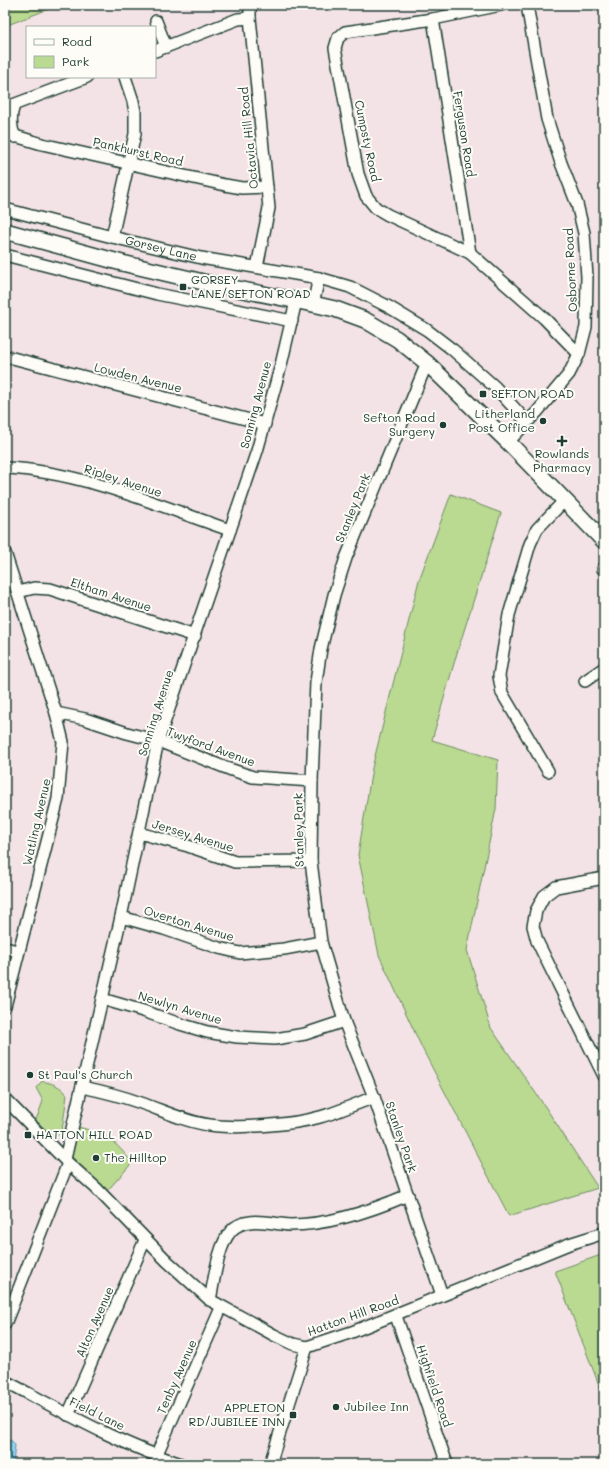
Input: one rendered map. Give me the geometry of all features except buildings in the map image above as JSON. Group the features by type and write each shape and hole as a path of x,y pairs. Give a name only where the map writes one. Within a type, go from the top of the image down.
{"main road":[{"name":"Gorsey Lane","path":"5,231 72,250 203,282 335,309 365,320 397,339 427,363 508,442 564,501"},
{"path":"564,501 603,538"}],"street":[{"name":"Octavia Hill Road","path":"250,5 250,18 269,208 257,267"},
{"name":"Cumpsty Road","path":"501,5 433,18 345,32 338,38 336,48 358,174 366,196 376,208 470,254 544,318 579,354"},
{"name":"Osborne Road","path":"508,442 569,374 579,354 586,327 587,277 584,233 577,204 561,163 547,119 527,5"},
{"path":"156,21 160,49 238,19 250,18"},
{"name":"Ferguson Road","path":"433,18 470,254"},
{"path":"10,135 12,129 9,106 84,78"},
{"path":"112,237 128,163 133,147 136,123 133,101 125,78"},
{"name":"Pankhurst Road","path":"10,135 242,188 267,187"},
{"name":"Gorsey Lane","path":"5,209 112,237 201,258 319,278 350,287 389,307 427,330 453,350 495,387 527,422"},
{"path":"5,255 157,294 292,321"},
{"path":"313,304 319,278"},
{"name":"Sonning Avenue","path":"5,1324 66,1161 121,917 158,741 195,636 265,424 292,321 296,300"},
{"name":"Lowden Avenue","path":"5,356 265,424"},
{"name":"Stanley Park","path":"427,363 364,514 334,595 321,649 316,682 311,860 321,942 344,1021 374,1097 442,1295"},
{"name":"Ripley Avenue","path":"5,468 41,471 90,482 230,530"},
{"path":"548,771 502,693 499,676 509,615 530,544 537,529 564,501"},
{"name":"Watling Avenue","path":"5,553 64,742 58,798 5,1006"},
{"name":"Eltham Avenue","path":"18,592 34,588 50,589 195,636"},
{"path":"585,681 602,673"},
{"name":"Twyford Avenue","path":"56,713 85,719 127,733 158,741 253,777 312,782"},
{"name":"Jersey Avenue","path":"139,833 182,844 236,862 311,860"},
{"path":"604,878 556,887 544,896 536,911 533,926 537,941 604,1076"},
{"name":"Overton Avenue","path":"121,917 164,929 219,948 240,953 284,949 321,942"},
{"path":"5,948 18,951"},
{"name":"Newlyn Avenue","path":"102,998 207,1032 237,1037 275,1039 305,1034 344,1021"},
{"path":"82,1087 110,1093 174,1116 210,1125 241,1126 298,1122 320,1118 374,1097"},
{"name":"Hatton Hill Road","path":"5,1099 66,1161 96,1188 145,1240 210,1300 221,1308 274,1335 294,1344 307,1347 396,1316 442,1295 569,1244 604,1233"},
{"path":"210,1300 221,1247 231,1230 238,1225 258,1222 291,1225 320,1222 355,1214 408,1195"},
{"name":"Alton Avenue","path":"68,1415 145,1240"},
{"name":"Tenby Avenue","path":"156,1456 221,1308"},
{"name":"Highfield Road","path":"396,1316 447,1464"},
{"path":"270,1464 307,1347"},
{"name":"Field Lane","path":"5,1381 68,1415 138,1449 181,1464"}],"green space":[{"path":"5,5 59,5 5,26"},
{"path":"451,494 501,513 457,653 432,740 498,760 496,809 467,950 491,1028 546,1108 598,1188 509,1216 422,1048 379,955 358,855 372,768 419,580"},
{"path":"42,1081 59,1087 67,1095 62,1131 54,1138 36,1120 43,1101 36,1088"},
{"path":"78,1127 103,1135 109,1139 121,1149 132,1163 107,1191 71,1156"},
{"path":"604,1254 604,1398 555,1271"}],"water":[{"path":"5,1439 12,1441 15,1445 13,1464 5,1464"}],"place":[{"name":"GORSEY LANE/SEFTON ROAD","path":"183,287"},
{"name":"SEFTON ROAD","path":"483,394"},
{"name":"Litherland Post Office","path":"543,421"},
{"name":"Sefton Road Surgery","path":"443,425"},
{"name":"Rowlands Pharmacy","path":"562,441"},
{"name":"St Paul's Church","path":"30,1075"},
{"name":"HATTON HILL ROAD","path":"28,1135"},
{"name":"The Hilltop","path":"96,1158"},
{"name":"Jubilee Inn","path":"336,1407"},
{"name":"APPLETON RD/JUBILEE INN","path":"293,1415"}]}
